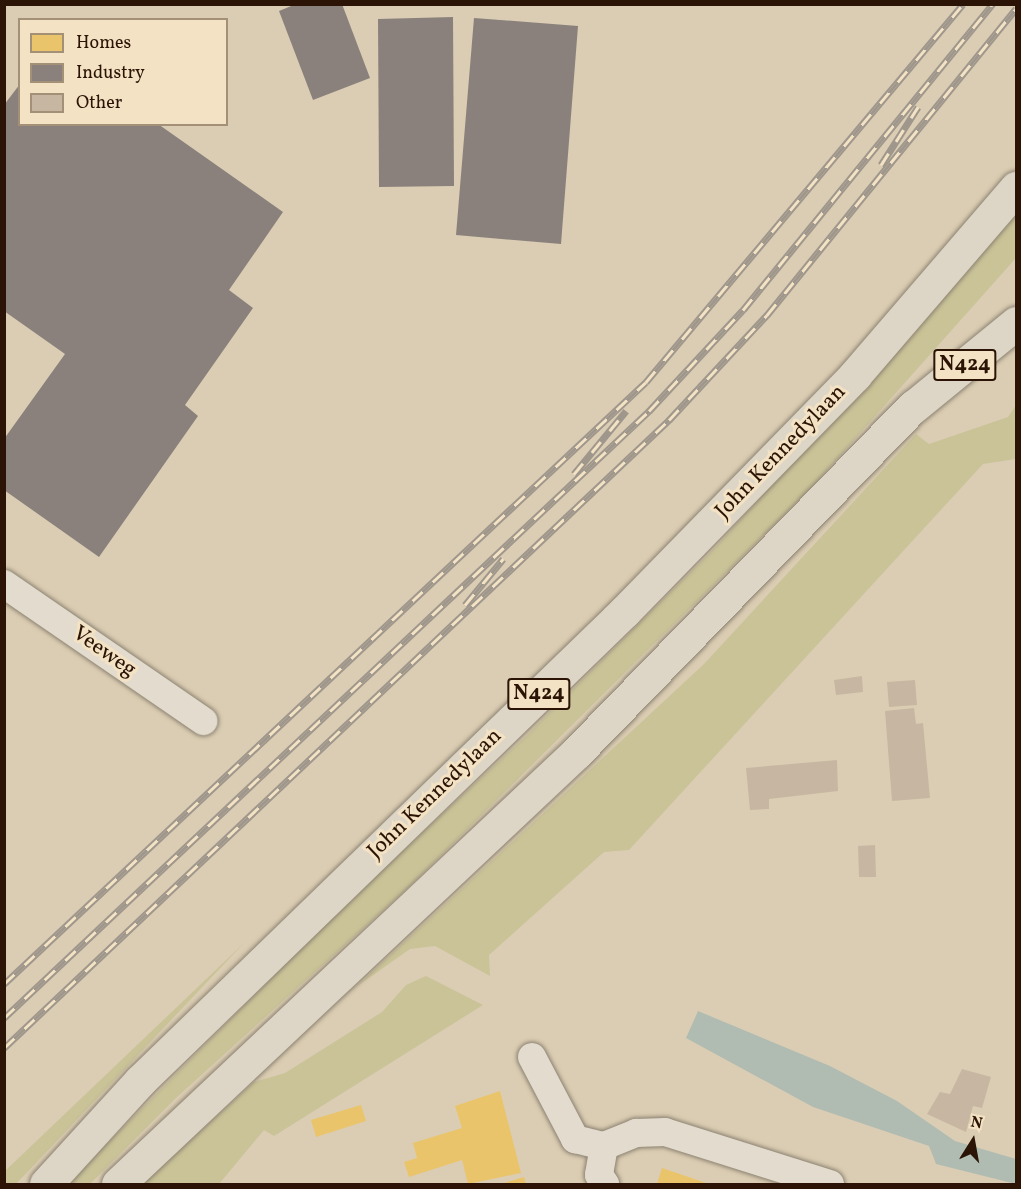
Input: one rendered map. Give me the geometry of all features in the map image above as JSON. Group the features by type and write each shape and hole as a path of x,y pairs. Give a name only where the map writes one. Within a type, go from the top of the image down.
{"highway":[{"name":"John Kennedylaan","path":"46,1185 148,1073 633,603 855,375 1017,188"},
{"name":"N424","path":"118,1185 577,752 914,407 1017,323"}],"street":[{"name":"Veeweg","path":"4,584 203,722"},
{"path":"532,1057 575,1139 603,1146 636,1133 665,1132 830,1185"},
{"path":"603,1146 599,1175 604,1185"}],"shaded area":[{"path":"1016,212 1016,258 812,487 411,885 177,1097 90,1184 67,1184 340,909 523,739 716,547"},
{"path":"1016,405 1016,459 983,464 629,850 604,852 489,955 490,976 435,946 410,949 356,987 704,664 916,434 929,444 1008,417"},
{"path":"244,943 16,1184 5,1184 5,1171"},
{"path":"426,976 483,1005 274,1136 264,1130 219,1184 143,1184 254,1082 285,1073 382,1012 406,985"},
{"path":"698,1011 830,1066 897,1101 955,1141 1016,1159 1016,1184 936,1164 929,1146 813,1107 686,1038"}],"building: Homes":[{"path":"500,1091 521,1173 468,1184 462,1160 409,1177 404,1162 417,1158 413,1143 462,1128 455,1106"},
{"path":"361,1105 366,1121 316,1137 311,1120"},
{"path":"662,1168 709,1184 657,1184"},
{"path":"524,1177 526,1184 501,1184"}],"building: Industry":[{"path":"296,4 342,4 370,78 313,100 279,11"},
{"path":"453,17 454,186 379,187 378,19"},
{"path":"474,18 578,26 561,244 456,235"},
{"path":"18,87 18,126 161,126 283,212 229,290 253,308 185,405 198,416 99,557 4,490 4,439 65,354 4,311 4,105"}],"building: Other":[{"path":"862,676 863,692 836,695 834,680"},
{"path":"915,680 917,705 889,707 887,682"},
{"path":"914,708 916,724 923,723 930,798 892,801 885,711"},
{"path":"837,760 838,791 769,799 769,809 750,810 746,768"},
{"path":"875,845 876,877 859,877 858,846"},
{"path":"962,1069 991,1077 982,1108 973,1106 966,1132 927,1114 940,1092 950,1094"}],"railway":[{"path":"4,984 646,382 963,4"},
{"path":"4,1018 649,411 743,310 993,4"},
{"path":"4,1048 669,420 767,315 1016,9"},
{"path":"881,165 918,107"},
{"path":"574,474 626,411"},
{"path":"465,605 503,559"}]}
